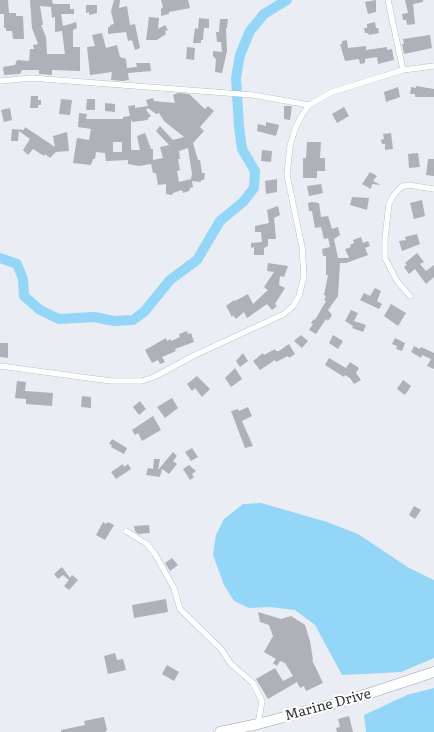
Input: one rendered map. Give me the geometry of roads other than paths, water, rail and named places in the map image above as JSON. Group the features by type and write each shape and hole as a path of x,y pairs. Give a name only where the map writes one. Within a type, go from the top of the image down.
{"highway":[{"name":"Marine Drive","path":"220,732 258,724 352,699 434,672"}],"street":[{"path":"388,0 403,70"},
{"path":"0,366 111,381 142,381 154,377 195,355 288,311 299,296 304,271 302,247 287,175 288,156 295,129 309,105 344,88 403,70 434,66"},
{"path":"0,81 31,78 253,95 309,105"},
{"path":"410,296 397,281 385,258 385,238 389,204 393,196 402,187 408,185 434,189"},
{"path":"126,531 147,544 155,554 174,588 180,609 221,649 231,664 253,683 262,702 258,724"}],"water":[{"path":"261,503 327,522 358,534 409,568 434,580 434,658 401,672 342,675 315,625 295,610 270,607 249,608 234,601 224,585 213,555 216,535 224,519 243,504"},
{"path":"434,688 434,732 366,732 364,715 407,695"}],"waterway":[{"path":"0,258 17,264 23,279 24,296 40,310 59,319 94,317 114,321 133,320 144,312 170,280 197,260 220,221 243,202 254,188 255,171 242,149 239,127 236,78 240,55 250,31 264,14 287,0"}]}
